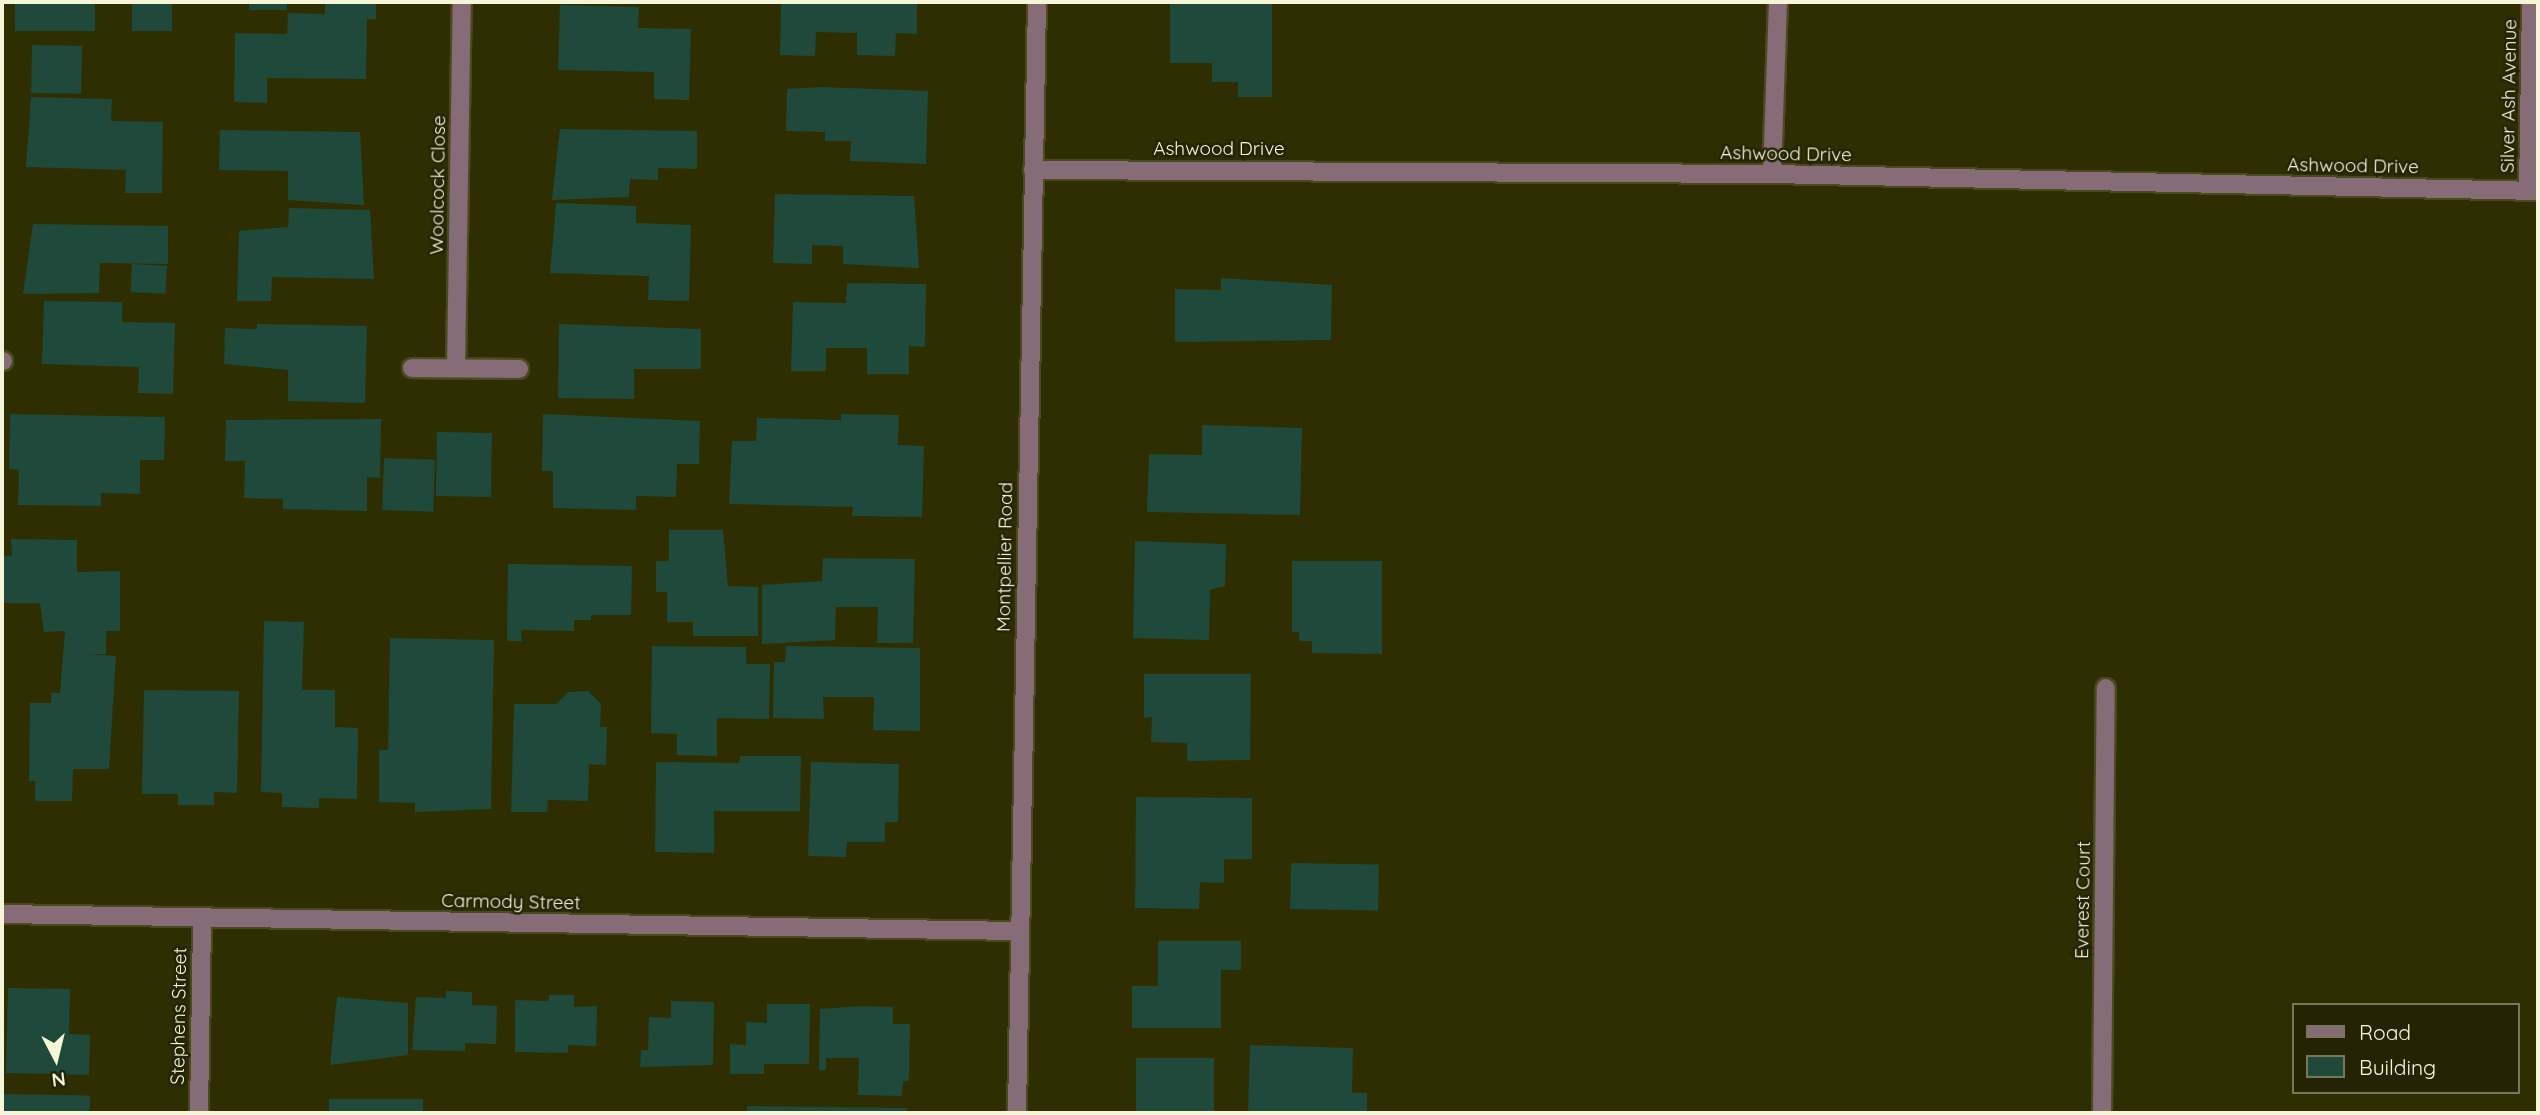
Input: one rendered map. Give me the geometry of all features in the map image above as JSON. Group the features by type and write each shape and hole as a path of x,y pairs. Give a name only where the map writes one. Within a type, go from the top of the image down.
{"street":[{"name":"Woolcock Close","path":"456,368 462,2"},
{"name":"Montpellier Road","path":"1017,1113 1037,2"},
{"path":"1772,174 1778,2"},
{"name":"Silver Ash Avenue","path":"2531,2 2533,191"},
{"name":"Ashwood Drive","path":"1033,170 1772,174 2533,191"},
{"path":"412,368 519,369"},
{"name":"Everest Court","path":"2102,1113 2106,688"},
{"name":"Carmody Street","path":"2,914 1019,931"},
{"name":"Stephens Street","path":"199,1113 202,919"}],"building":[{"path":"15,2 95,2 95,31 15,31"},
{"path":"132,2 172,2 172,31 132,31"},
{"path":"249,2 287,2 287,10 249,10"},
{"path":"325,2 376,2 376,19 367,19 366,79 267,78 267,103 234,102 235,33 287,34 288,13 325,14"},
{"path":"781,2 917,2 917,34 896,33 895,56 857,55 857,33 816,32 815,56 780,55"},
{"path":"1170,2 1272,2 1272,97 1238,97 1238,82 1212,82 1212,63 1170,63"},
{"path":"560,5 639,7 638,28 691,29 689,100 654,99 654,72 558,70"},
{"path":"32,45 82,46 81,94 31,93"},
{"path":"820,87 928,91 926,164 850,161 851,141 825,141 825,132 786,131 787,89"},
{"path":"31,97 112,99 111,121 163,122 162,193 125,193 126,170 26,167"},
{"path":"560,129 697,131 697,169 658,168 658,180 630,179 629,197 552,200"},
{"path":"220,130 360,132 364,205 288,200 288,171 219,170"},
{"path":"775,194 914,196 919,268 843,264 843,246 812,245 812,264 773,263"},
{"path":"556,203 636,206 636,223 691,225 689,301 648,300 649,276 550,273"},
{"path":"289,208 370,210 374,279 272,277 271,301 237,301 239,231 288,227"},
{"path":"33,224 168,226 168,264 100,263 99,293 23,294"},
{"path":"132,264 167,266 165,294 131,292"},
{"path":"1221,278 1332,285 1331,340 1175,342 1175,289 1221,290"},
{"path":"847,283 926,284 925,347 909,346 909,374 867,374 867,348 826,348 826,371 791,371 793,302 846,303"},
{"path":"44,301 122,302 122,322 175,323 173,394 138,393 139,367 42,364"},
{"path":"257,324 367,326 365,403 288,401 288,370 224,364 225,328 257,329"},
{"path":"559,324 701,329 701,369 634,369 634,399 558,398"},
{"path":"10,414 165,417 164,460 140,460 140,494 101,493 101,506 18,505 19,470 9,469"},
{"path":"543,414 700,421 699,464 677,464 676,497 636,496 636,510 553,508 553,471 542,471"},
{"path":"841,414 899,415 898,445 924,446 922,517 852,516 853,507 729,504 732,441 756,441 757,418 841,420"},
{"path":"381,419 380,478 367,477 367,511 283,509 283,499 244,498 245,461 225,461 226,420"},
{"path":"1202,425 1302,428 1300,515 1147,512 1149,454 1202,455"},
{"path":"437,432 492,433 491,497 436,496"},
{"path":"384,458 435,460 433,512 382,510"},
{"path":"669,530 723,530 728,586 758,587 758,636 693,636 693,622 667,622 667,592 656,592 656,561 669,561"},
{"path":"11,539 77,540 77,572 120,571 120,631 106,631 106,654 90,654 116,656 109,769 73,769 72,801 35,801 35,781 29,781 30,703 51,703 51,693 60,693 65,631 44,632 40,603 4,603 4,556 12,556"},
{"path":"1135,541 1226,544 1225,586 1210,590 1209,640 1133,638"},
{"path":"823,558 915,559 913,643 877,643 878,607 836,607 835,640 762,644 762,585 822,581"},
{"path":"1292,561 1382,561 1382,654 1312,653 1312,641 1299,641 1299,632 1292,632"},
{"path":"508,564 632,566 631,615 591,615 591,620 574,620 574,631 521,630 522,641 507,641"},
{"path":"264,621 304,622 302,690 335,690 335,727 358,728 357,799 319,798 319,808 282,807 282,793 261,792"},
{"path":"390,638 494,640 491,809 415,812 415,803 379,802 379,750 388,750"},
{"path":"652,646 746,647 746,664 770,664 769,719 717,718 717,756 677,755 677,734 651,733"},
{"path":"786,646 920,648 920,731 873,730 874,697 823,697 824,719 773,718 774,662 785,662"},
{"path":"1144,674 1251,674 1250,760 1187,761 1187,743 1151,742 1152,717 1144,718"},
{"path":"144,690 239,691 237,793 214,792 214,805 178,805 178,794 142,794"},
{"path":"588,691 601,704 600,727 607,727 606,765 589,764 588,801 548,800 547,812 511,812 514,704 556,704 569,692"},
{"path":"740,756 801,756 800,811 714,811 714,853 655,852 656,762 739,763"},
{"path":"811,762 899,764 898,822 885,822 885,842 847,842 846,857 808,856"},
{"path":"1136,797 1252,798 1252,859 1224,859 1224,883 1200,882 1199,909 1135,908"},
{"path":"1291,863 1379,865 1378,911 1290,909"},
{"path":"1158,941 1241,941 1241,970 1221,970 1221,1028 1132,1028 1132,986 1158,986"},
{"path":"8,988 70,989 69,1034 90,1035 89,1075 6,1073"},
{"path":"446,991 472,992 472,1005 497,1006 496,1044 465,1043 465,1051 412,1050 416,997 446,998"},
{"path":"549,995 574,995 574,1007 597,1006 596,1046 568,1045 568,1053 515,1052 515,1000 549,1001"},
{"path":"337,997 408,1003 408,1055 330,1065"},
{"path":"671,1001 714,1002 713,1065 640,1067 641,1050 648,1050 649,1017 671,1018"},
{"path":"767,1004 810,1004 809,1064 764,1064 764,1074 730,1074 730,1044 746,1045 746,1022 767,1023"},
{"path":"893,1007 893,1024 910,1024 909,1081 903,1081 902,1096 858,1095 859,1058 826,1058 826,1070 819,1070 820,1009"},
{"path":"1250,1045 1353,1048 1352,1093 1367,1093 1367,1113 1248,1113"},
{"path":"1136,1058 1214,1058 1214,1113 1136,1113"},
{"path":"2,1094 90,1096 90,1113 2,1113"},
{"path":"329,1099 423,1099 423,1113 329,1113"},
{"path":"747,1106 907,1108 907,1113 747,1113"}]}
